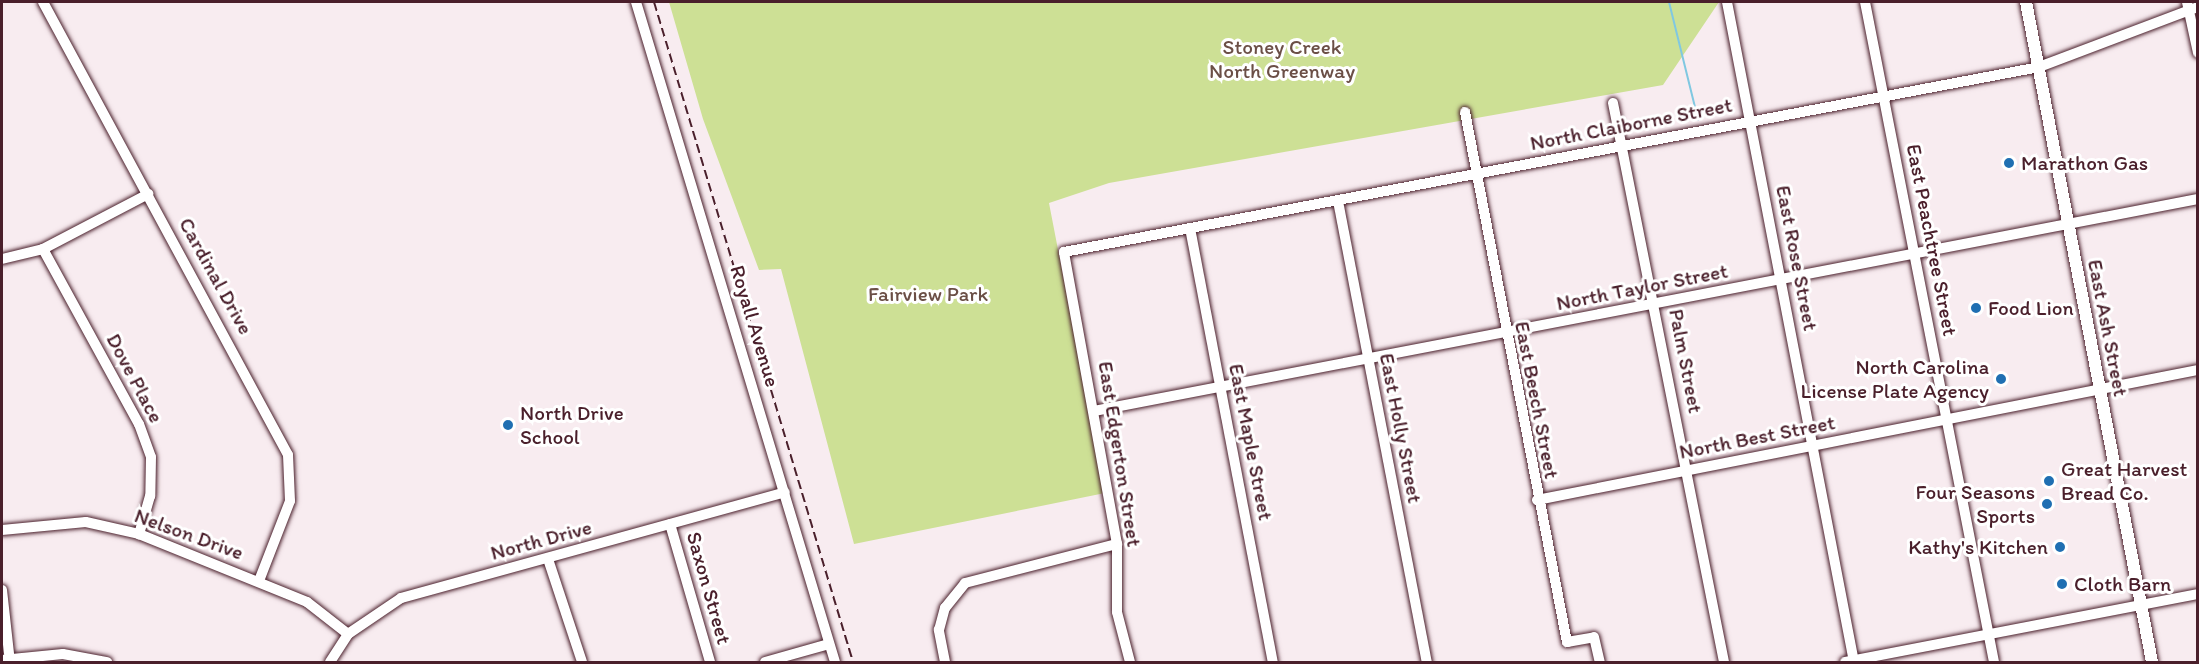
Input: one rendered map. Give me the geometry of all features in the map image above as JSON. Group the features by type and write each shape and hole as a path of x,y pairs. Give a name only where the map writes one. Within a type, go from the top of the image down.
{"main road":[{"name":"East Ash Street","path":"2026,2 2152,663"}],"street":[{"name":"Cardinal Drive","path":"44,2 288,454 290,501 260,581"},
{"name":"Royall Avenue","path":"636,2 785,492 834,663"},
{"name":"East Rose Street","path":"1727,2 1813,445 1851,662"},
{"name":"East Peachtree Street","path":"1865,2 1916,252 1946,420 1994,663"},
{"path":"2191,6 2198,53"},
{"name":"North Claiborne Street","path":"1064,252 2039,66 2191,6"},
{"name":"Palm Street","path":"1613,103 1624,145 1724,663"},
{"name":"East Beech Street","path":"1465,112 1504,333 1567,642 1594,637 1600,663"},
{"path":"2,259 43,249 148,194"},
{"name":"North Taylor Street","path":"1094,411 1368,361 1916,252 2198,199"},
{"name":"East Holly Street","path":"1338,201 1427,663"},
{"name":"East Maple Street","path":"1191,228 1273,663"},
{"name":"Dove Place","path":"43,249 139,424 151,457 150,496 139,534"},
{"name":"East Edgerton Street","path":"1064,252 1117,544 1117,612 1130,663"},
{"name":"North Best Street","path":"1537,500 2198,370"},
{"name":"North Drive","path":"330,663 348,634 401,598 785,492"},
{"name":"Nelson Drive","path":"2,530 86,522 139,534 260,581 307,602 348,634"},
{"name":"Saxon Street","path":"670,524 710,663"},
{"path":"945,663 939,630 945,608 965,583 1117,544"},
{"path":"548,559 582,663"},
{"path":"2,590 7,661 63,654 107,663"},
{"path":"1851,662 2198,594"},
{"path":"765,663 829,644"}],"green space":[{"path":"669,2 1719,2 1663,85 1109,183 1049,203 1105,493 854,544 781,269 759,270 703,119"}],"waterway":[{"path":"1669,2 1698,119"}],"railway":[{"path":"654,2 853,662"}],"place":[{"name":"Marathon Gas","path":"2009,163"},
{"name":"Food Lion","path":"1976,308"},
{"name":"North Carolina License Plate Agency","path":"2001,379"},
{"name":"North Drive School","path":"508,425"},
{"name":"Great Harvest Bread Co.","path":"2049,481"},
{"name":"Four Seasons Sports","path":"2047,504"},
{"name":"Kathy's Kitchen","path":"2060,547"},
{"name":"Cloth Barn","path":"2062,584"}],"park label":[{"name":"Stoney Creek North Greenway","path":"1282,59"},
{"name":"Fairview Park","path":"928,294"}]}
